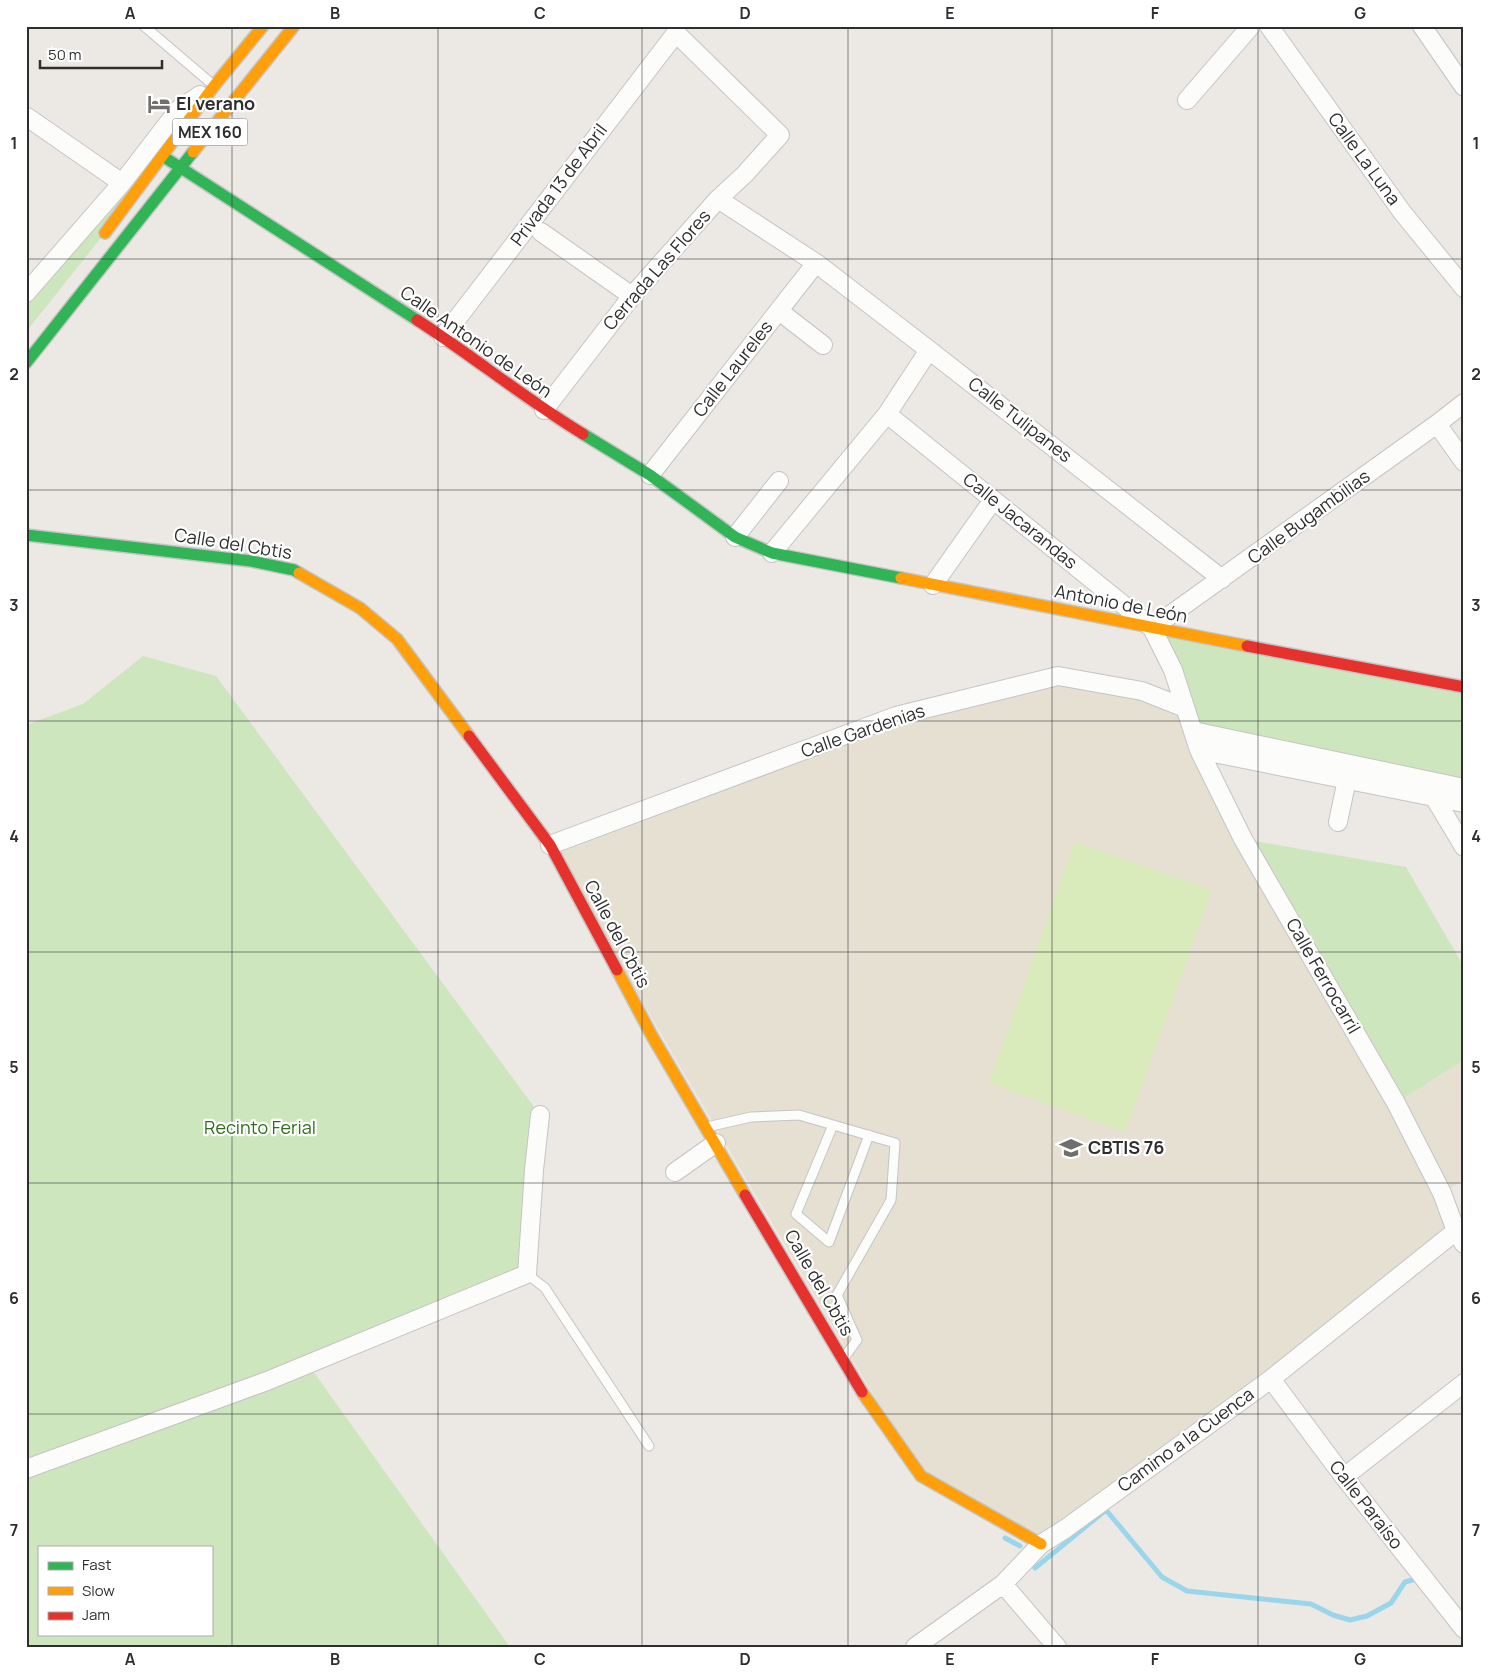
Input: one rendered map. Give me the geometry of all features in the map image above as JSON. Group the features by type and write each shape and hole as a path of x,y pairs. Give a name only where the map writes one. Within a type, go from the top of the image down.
{"street":[{"name":"MEX 160","path":"100,239 214,86 262,26"},
{"name":"MEX 160","path":"26,363 294,26"},
{"path":"1188,100 1252,26"},
{"name":"Calle La Luna","path":"1269,26 1402,212 1464,288"},
{"path":"1422,26 1464,87"},
{"name":"Privada 13 de Abril","path":"443,337 676,33 780,135 746,174 718,199"},
{"path":"26,293 122,183 179,109 214,86 234,101"},
{"path":"27,117 122,183"},
{"name":"Calle Antonio de León","path":"162,155 443,337 544,410 650,475 735,537 772,553"},
{"name":"Cerrada Las Flores","path":"544,410 632,296 718,199 816,264"},
{"path":"541,232 632,296"},
{"name":"Calle Laureles","path":"650,475 816,264"},
{"name":"Calle Tulipanes","path":"816,264 930,350 1222,579"},
{"path":"779,311 823,345"},
{"path":"772,553 887,414 930,350"},
{"name":"Calle Bugambilias","path":"1152,628 1464,403"},
{"name":"Calle Jacarandas","path":"887,414 1152,628"},
{"path":"1437,424 1464,462"},
{"path":"735,537 780,481"},
{"path":"933,585 993,500"},
{"name":"Calle del Cbtis","path":"26,535 251,561 294,570 360,608 397,639 550,845 652,1036 866,1398 921,1476 1041,1544"},
{"name":"Antonio de León","path":"772,553 1464,687"},
{"name":"Calle Ferrocarril","path":"1152,628 1173,670 1199,750 1244,840 1396,1103 1442,1193 1460,1237"},
{"name":"Calle Gardenias","path":"550,845 896,716 1058,676 1142,691 1185,708"},
{"path":"1193,731 1349,772 1433,790 1464,803"},
{"path":"1199,750 1349,772"},
{"path":"1338,822 1349,772"},
{"path":"1433,790 1464,788"},
{"path":"1433,790 1464,847"},
{"path":"26,1469 267,1382 527,1274 540,1115"},
{"path":"676,1172 716,1143"},
{"name":"Camino a la Cuenca","path":"915,1647 1003,1584 1041,1544 1065,1529 1271,1379 1460,1237"},
{"name":"Calle Paraíso","path":"1271,1379 1344,1477 1464,1629"},
{"path":"1344,1477 1464,1383"},
{"path":"1003,1584 1056,1647"}],"lane":[{"path":"144,26 214,86"},
{"path":"707,1127 752,1117 799,1115 895,1143 891,1200 837,1294 857,1340 843,1359"},
{"path":"833,1125 796,1214 829,1242 869,1135"},
{"path":"527,1274 545,1288 650,1446"}],"shaded area":[{"name":"CBTIS 76","path":"1058,676 1188,712 1193,731 1396,1103 1464,1060 1464,1180 1442,1193 1456,1231 1041,1544 921,1476 550,845 873,725"}],"green space":[{"path":"122,183 119,215 26,332 26,293"},
{"path":"1152,628 1464,687 1464,803 1193,731"},
{"name":"Recinto Ferial","path":"143,656 216,676 540,1115 527,1274 308,1364 510,1647 26,1647 26,725 83,704"},
{"path":"1243,839 1406,867 1464,967 1464,1060 1396,1103"},
{"path":"1075,842 1212,890 1125,1132 989,1083"}],"waterway":[{"path":"1035,1568 1106,1510 1162,1577 1187,1591 1311,1604 1333,1615 1350,1620 1367,1616 1391,1603 1405,1582 1416,1579"},
{"path":"1005,1538 1020,1546"}],"traffic: fast":[{"path":"26,363 193,152"},
{"path":"164,157 417,320"},
{"path":"583,434 650,475 735,537 772,553 901,578"},
{"path":"26,535 251,561 294,570 299,573"}],"traffic: slow":[{"path":"105,233 214,86 263,26"},
{"path":"193,152 294,26"},
{"path":"299,573 360,608 397,639 469,736"},
{"path":"901,578 1247,646"},
{"path":"617,970 652,1036 745,1195"},
{"path":"862,1392 921,1476 1041,1544"}],"traffic: jam":[{"path":"417,320 583,434"},
{"path":"1247,646 1464,687"},
{"path":"469,736 550,845 617,970"},
{"path":"745,1195 862,1392"}],"place":[{"name":"El verano","path":"159,104"},
{"name":"CBTIS 76","path":"1071,1148"}]}
